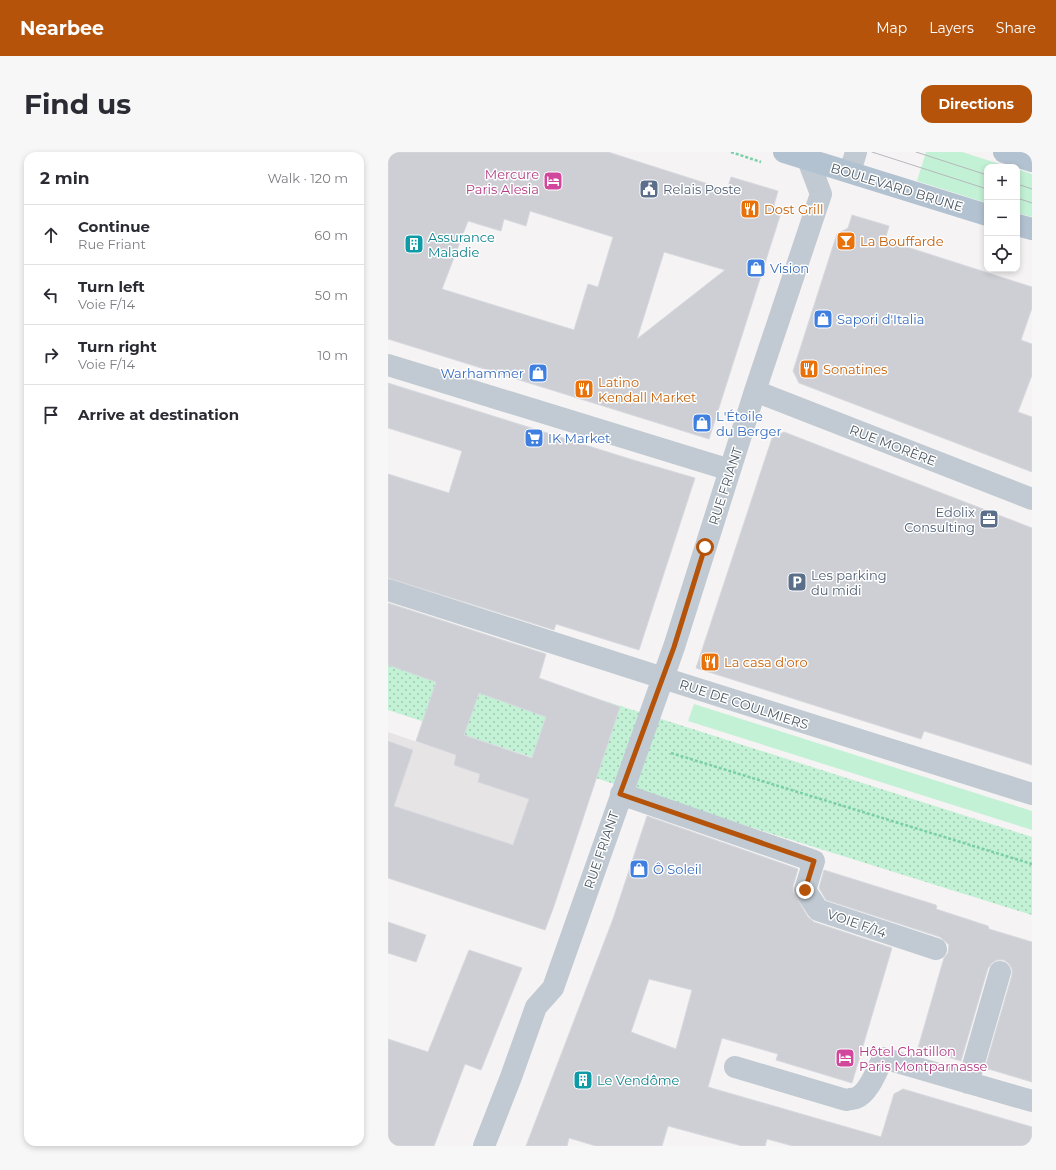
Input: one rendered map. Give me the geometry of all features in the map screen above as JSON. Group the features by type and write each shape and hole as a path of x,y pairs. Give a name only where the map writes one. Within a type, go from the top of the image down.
{"main road":[{"name":"BOULEVARD BRUNE","path":"784,152 853,162 984,214"},
{"path":"1004,152 1032,161"},
{"path":"1020,226 1032,229"}],"street":[{"name":"RUE FRIANT","path":"484,1146 536,1007 553,988 620,794 667,679 674,647 755,391 821,194 806,156"},
{"path":"388,365 730,470"},
{"name":"RUE MORÈRE","path":"755,391 1032,499"},
{"name":"RUE DE COULMIERS","path":"388,590 1032,794"},
{"name":"VOIE F/14","path":"620,794 814,861 805,890 818,910 936,949"},
{"path":"968,1083 1000,972"},
{"path":"735,1067 846,1100 856,1098 864,1093 883,1058 1032,1101"}],"path":[{"path":"731,152 737,154"},
{"path":"671,753 1032,864"}],"shaded area":[{"path":"388,732 589,801 572,850 388,851"}],"green space":[{"path":"926,152 962,152 1000,164 984,164 984,202 917,181"},
{"path":"1020,170 1032,174 1032,217 1020,214"},
{"path":"388,632 1032,837 1032,915 654,797 388,710"},
{"path":"694,704 1032,811 1032,830 688,721"}],"building":[{"path":"388,152 608,152 727,190 731,177 778,191 774,205 780,216 709,439 388,339","holes":["530,211 613,237 598,287 588,284 574,330 442,289 468,221 501,231 504,219 526,226","664,252 725,270 637,339"]},
{"path":"852,215 889,226 885,240 1032,287 1032,308 1021,340 1032,344 1032,375 1018,412 1032,417 1032,472 799,383 793,371 837,234 848,228"},
{"path":"388,383 695,478 639,650 556,624 554,630 388,578 388,474 449,493 462,451 388,428"},
{"path":"784,432 1032,528 1032,765 924,731 921,739 696,668 772,438"},
{"path":"388,603 546,654 539,678 620,707 545,930 388,878 388,741 413,750 394,806 513,845 529,799 478,782 480,774 454,765 456,755 416,741 436,682 388,665","holes":["479,693 546,717 532,758 464,735"]},
{"path":"647,816 798,869 793,886 793,892 808,917 814,922 892,948 852,1083 776,1060 778,1054 722,1038 708,1087 881,1137 894,1094 903,1089 1032,1127 1032,1146 793,1146 767,1139 765,1146 742,1146 668,1126 662,1146 596,1146 569,1138 567,1146 526,1146 613,919","holes":["649,979 692,990 676,1049 631,1032"]},
{"path":"824,870 936,905 936,909 988,926 989,929 1032,942 1032,1082 985,1068 1012,975 1012,969 1009,964 1004,960 997,960 988,968 961,1061 918,1048 944,958 948,953 949,945 940,937 826,900 819,888"},
{"path":"388,922 426,935 416,962 388,953"},
{"path":"469,950 522,968 481,1070 465,1064 434,1146 388,1146 388,1039 428,1052"}],"tram line":[{"path":"872,152 984,188"},
{"path":"916,152 984,174"},
{"path":"1020,185 1032,189"},
{"path":"1020,199 1032,203"}],"place":[{"name":"Mercure Paris Alesia","path":"553,181"},
{"name":"Relais Poste","path":"649,189"},
{"name":"Dost Grill","path":"750,209"},
{"name":"La Bouffarde","path":"846,241"},
{"name":"Assurance Maladie","path":"414,244"},
{"name":"Vision","path":"756,268"},
{"name":"Sapori d'Italia","path":"823,319"},
{"name":"Sonatines","path":"809,369"},
{"name":"Warhammer","path":"538,373"},
{"name":"Latino Kendall Market","path":"584,389"},
{"name":"L'Étoile du Berger","path":"702,423"},
{"name":"IK Market","path":"534,438"},
{"name":"Edolix Consulting","path":"989,519"},
{"name":"Les parking du midi","path":"797,582"},
{"name":"La casa d'oro","path":"710,662"},
{"name":"Ô Soleil","path":"639,869"},
{"name":"Hôtel Chatillon Paris Montparnasse","path":"845,1058"},
{"name":"Le Vendôme","path":"583,1080"}],"route":[{"path":"705,547 674,647 620,794 814,861 805,890"}]}
